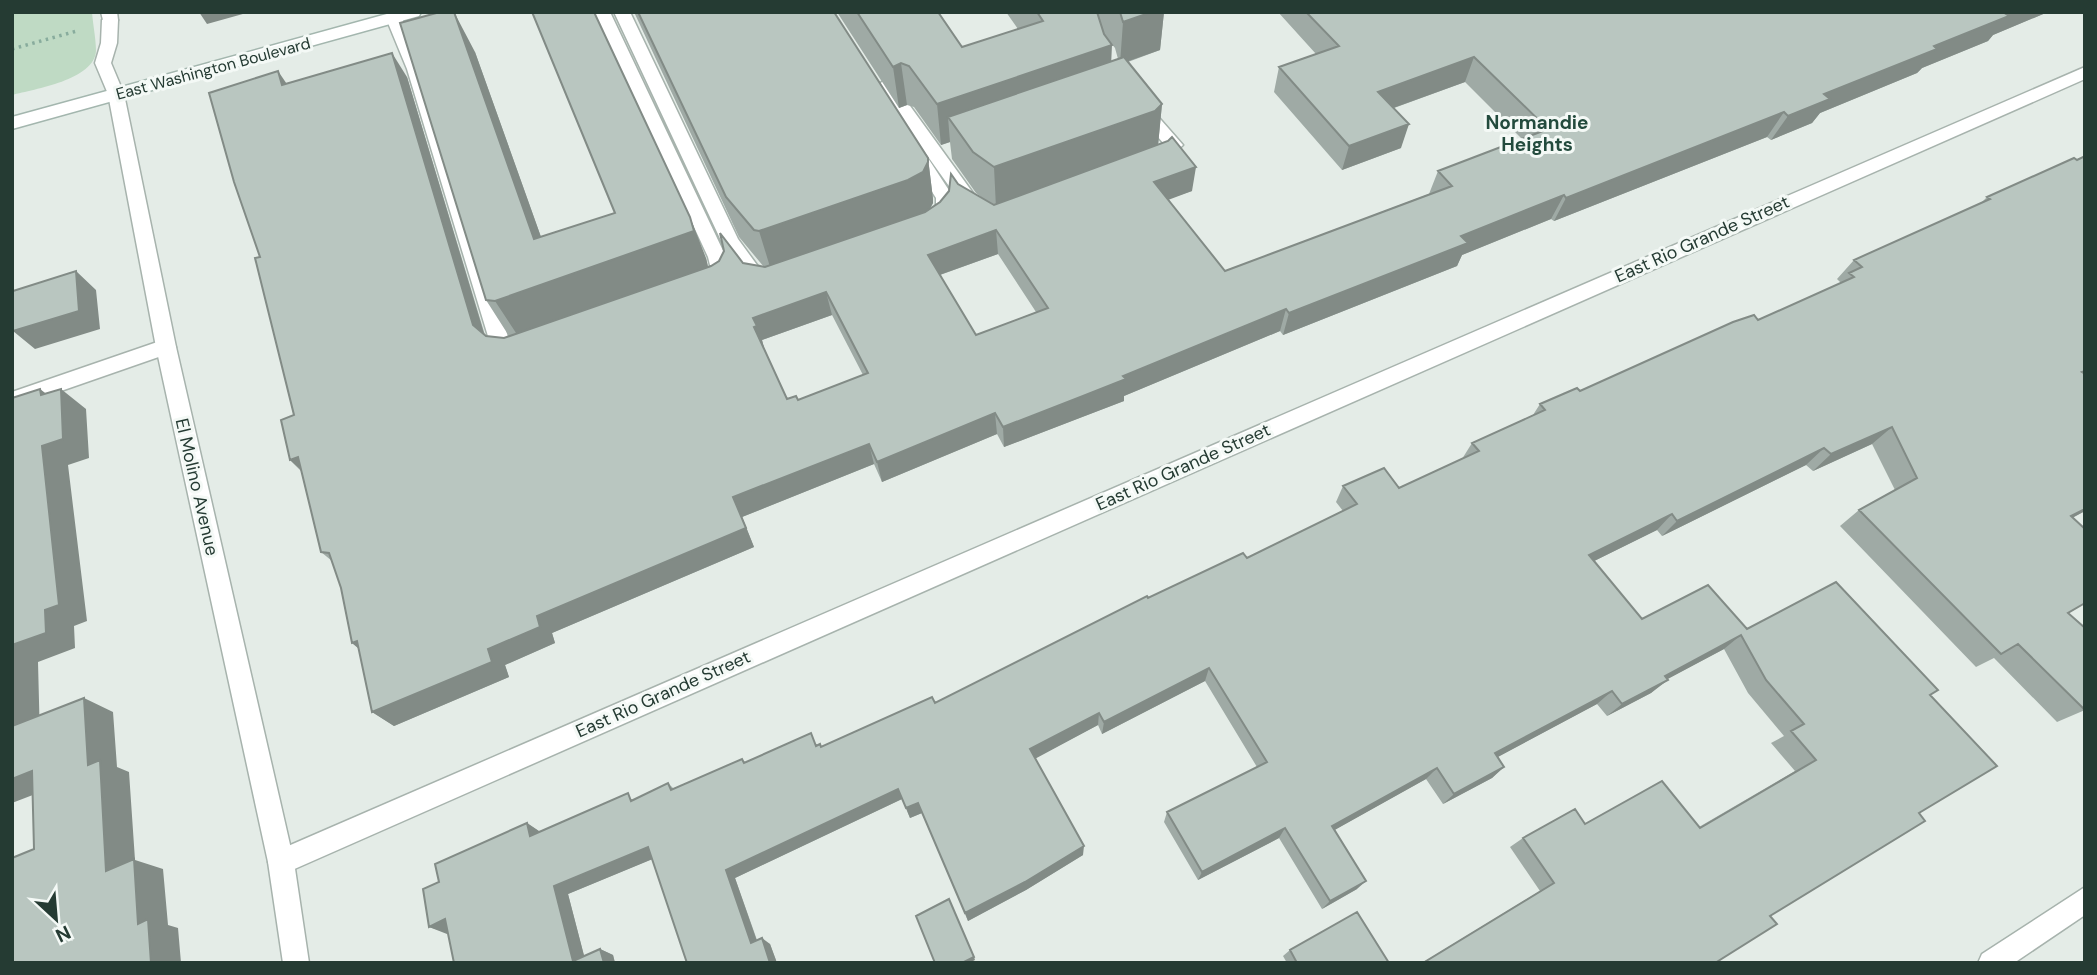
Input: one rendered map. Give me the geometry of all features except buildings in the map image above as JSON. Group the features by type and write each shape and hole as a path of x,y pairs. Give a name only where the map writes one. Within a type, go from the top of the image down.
{"street":[{"name":"East Washington Boulevard","path":"12,123 413,12"},
{"path":"602,12 717,257 721,273 718,278 686,291"},
{"path":"621,12 730,242 760,279 771,280 784,276"},
{"name":"El Molino Avenue","path":"109,16 109,43 103,63 116,94 166,347 281,862 296,963"},
{"path":"394,18 415,69 501,346 509,350 521,350 534,345"},
{"name":"East Rio Grande Street","path":"281,862 2085,72"},
{"path":"921,228 939,219 945,209 945,198 873,76 943,154 968,200 976,206"},
{"path":"1126,90 1174,145 1158,159 1146,164"},
{"path":"12,400 166,347"},
{"path":"1991,963 2085,900"}],"path":[{"path":"12,49 77,31"}],"green space":[{"path":"12,12 92,12 96,51 93,61 75,76 62,82 12,95"}],"district":[{"name":"Normandie Heights","path":"1537,133"}]}
